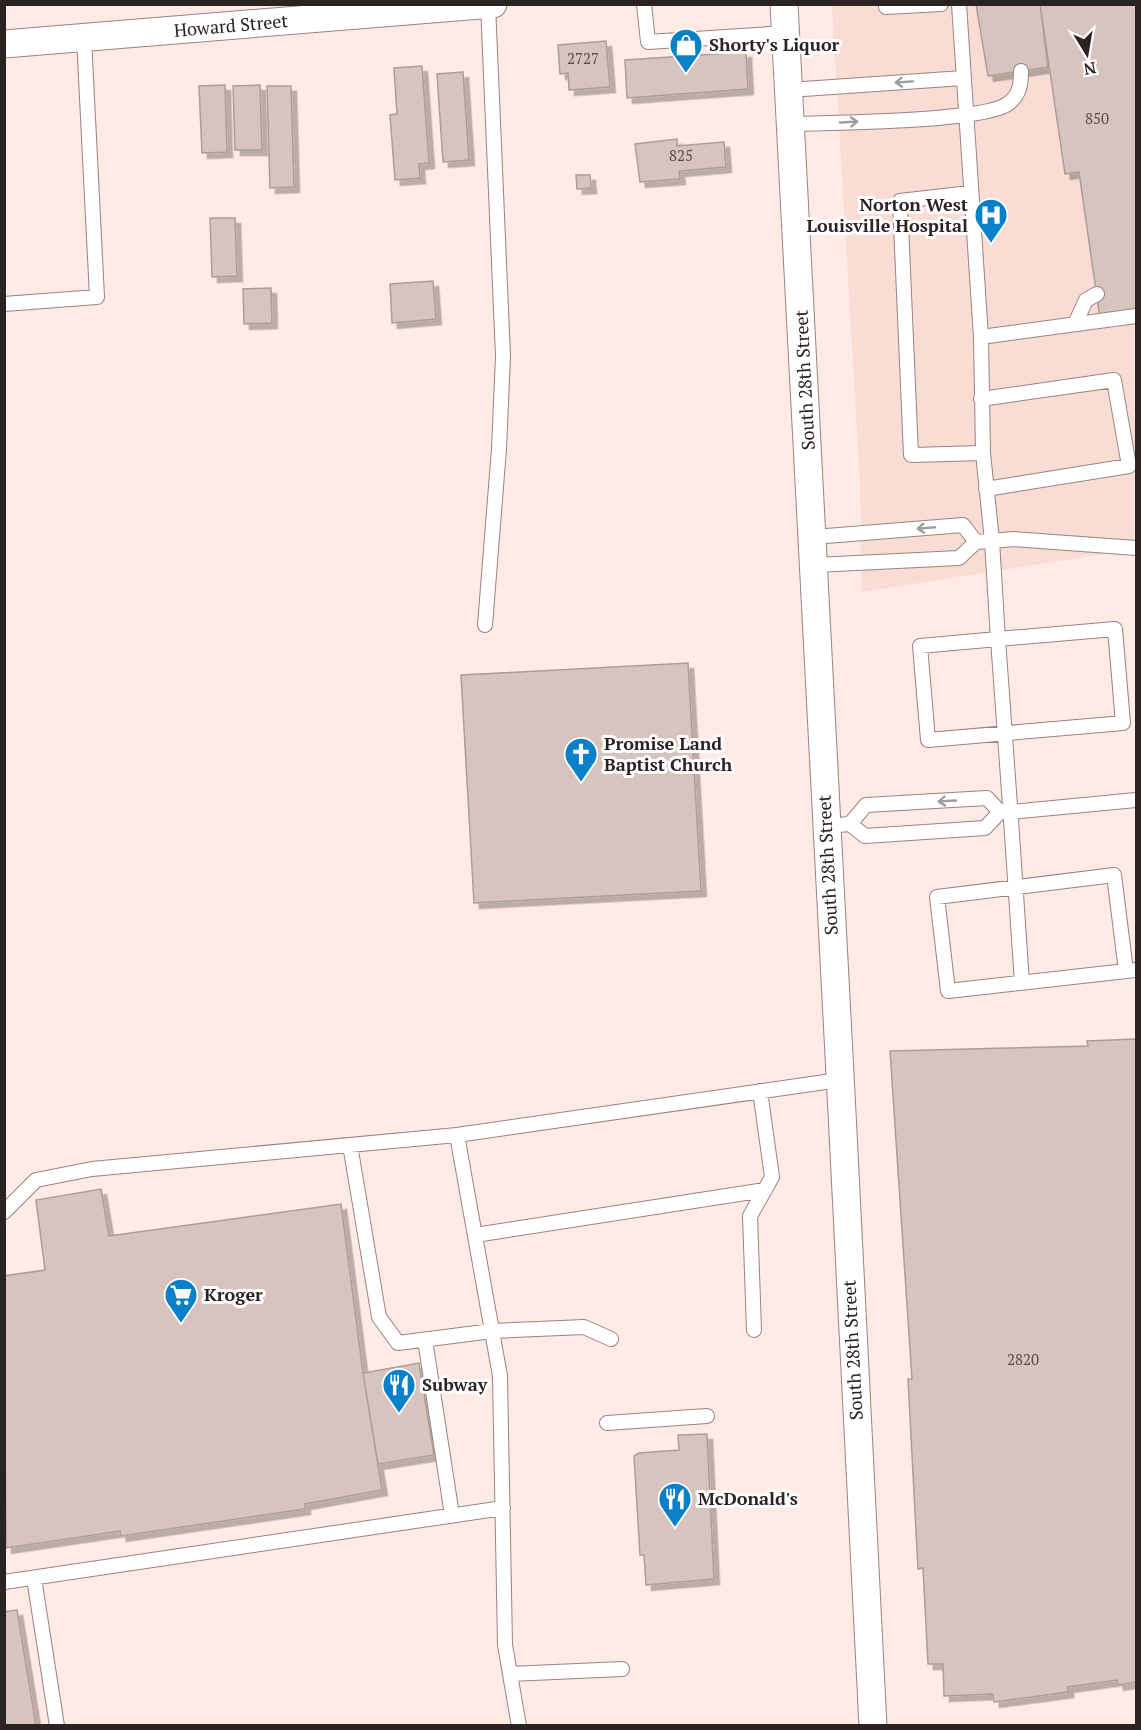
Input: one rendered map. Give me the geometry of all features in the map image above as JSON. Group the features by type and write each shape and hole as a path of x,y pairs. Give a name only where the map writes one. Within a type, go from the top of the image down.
{"street":[{"name":"Howard Street","path":"4,44 426,7 493,4"},
{"name":"South 28th Street","path":"784,4 815,565 838,825 840,1080 873,1725"}],"lane":[{"path":"644,4 648,42 786,33"},
{"path":"886,4 886,7 941,4"},
{"path":"959,4 981,337 983,453 992,542 1005,735 1005,812 1016,887 1022,983"},
{"path":"485,625 499,449 502,356 488,5"},
{"path":"4,304 97,297 84,38"},
{"path":"791,124 965,116 1008,105 1021,90 1021,71"},
{"path":"789,90 963,78"},
{"path":"970,193 900,201 911,455 983,453"},
{"path":"1075,324 1086,300 1097,294"},
{"path":"981,337 1137,316"},
{"path":"981,399 1114,380 1129,466 986,489"},
{"path":"814,537 963,525 976,542"},
{"path":"815,565 959,558 976,542 1013,539 1137,548"},
{"path":"1116,629 1123,723 928,740 920,646 998,639 1116,629"},
{"path":"838,825 866,805 987,798 1005,812"},
{"path":"838,825 865,836 985,828 1005,812 1137,800"},
{"path":"1114,875 1131,970 948,991 937,897 1016,887 1114,875"},
{"path":"4,1212 36,1180 92,1169 457,1135 840,1080"},
{"path":"754,1330 750,1216 772,1177 760,1091"},
{"path":"457,1135 500,1376 505,1645 519,1725"},
{"path":"350,1145 379,1317 398,1343 492,1332 584,1327 611,1339"},
{"path":"475,1235 765,1190"},
{"path":"425,1340 452,1515"},
{"path":"607,1422 706,1416"},
{"path":"4,1582 503,1508"},
{"path":"34,1578 57,1725"},
{"path":"510,1674 622,1669"}],"shaded area":[{"name":"Norton West Louisville Hospital","path":"832,5 1136,5 1136,549 862,592 860,483"}],"building":[{"path":"976,4 1040,4 1048,67 988,76"},
{"path":"1040,4 1136,4 1136,312 1100,318 1079,172 1065,174"},
{"path":"606,41 610,87 569,90 568,73 560,74 558,45"},
{"name":"Shorty's Liquor","path":"746,52 748,89 627,98 625,60"},
{"path":"422,66 429,163 419,164 420,178 395,180 390,115 397,114 394,68"},
{"path":"463,72 469,160 443,162 437,74"},
{"path":"225,85 227,152 202,153 199,86"},
{"path":"260,85 262,150 235,150 233,86"},
{"path":"267,86 291,86 294,187 270,188"},
{"path":"677,139 677,146 724,142 726,167 679,171 680,179 640,182 635,144"},
{"path":"576,175 590,175 591,188 577,189"},
{"path":"210,218 235,218 237,276 212,277"},
{"path":"433,281 436,319 392,323 390,284"},
{"path":"271,288 272,323 244,324 243,289"},
{"name":"Promise Land Baptist Church","path":"688,663 701,891 474,903 461,675"},
{"path":"1136,1039 1136,1682 1118,1685 1117,1680 1068,1687 1068,1692 994,1702 993,1694 944,1696 943,1664 928,1664 923,1568 918,1569 908,1379 912,1379 890,1051 1088,1046 1087,1041"},
{"name":"Kroger","path":"101,1189 109,1236 341,1204 363,1373 382,1490 305,1504 305,1509 121,1536 120,1531 6,1548 4,1276 45,1270 36,1200"},
{"name":"Subway","path":"419,1363 434,1455 378,1464 363,1373"},
{"name":"McDonald's","path":"707,1434 714,1579 646,1585 644,1555 640,1555 634,1456 639,1453 679,1450 678,1435"},
{"path":"17,1610 36,1726 4,1726 4,1612"}],"place":[{"name":"Shorty's Liquor","path":"686,74"},
{"name":"Norton West Louisville Hospital","path":"991,244"},
{"name":"Promise Land Baptist Church","path":"581,783"},
{"name":"Kroger","path":"181,1324"},
{"name":"Subway","path":"399,1414"},
{"name":"McDonald's","path":"675,1528"}]}
